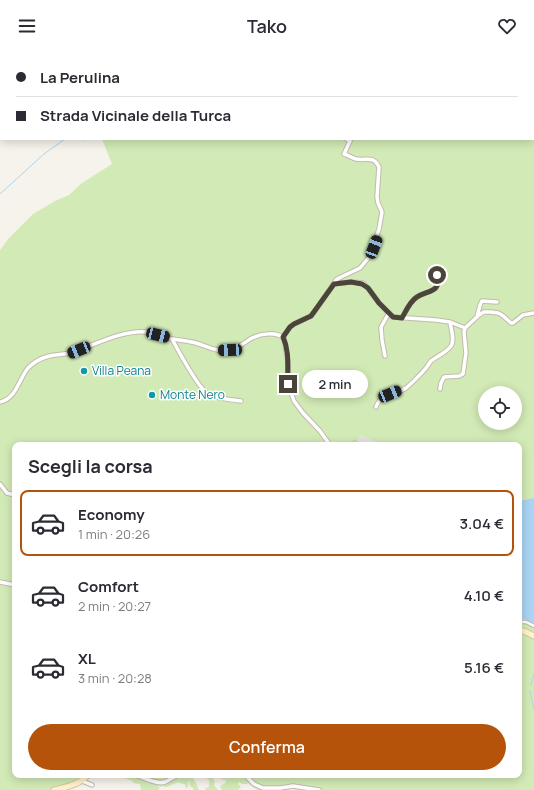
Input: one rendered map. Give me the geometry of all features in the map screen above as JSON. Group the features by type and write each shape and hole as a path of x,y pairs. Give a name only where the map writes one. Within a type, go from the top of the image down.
{"main road":[{"path":"522,631 534,636"},
{"path":"54,790 76,784 85,778"}],"street":[{"path":"283,337 294,324 311,316 336,280 360,268 370,256 378,234 382,212 378,203 380,167 378,163 369,158 356,158 344,154 350,142 347,140"},
{"path":"402,318 412,301 417,296 436,289 439,281 437,275"},
{"path":"334,284 351,282 362,284 368,288 379,303 393,317 450,322 465,328"},
{"path":"477,316 482,301 497,302"},
{"path":"440,389 444,377 459,376 464,374 466,353 464,332 465,328 477,316 484,312 498,313 513,323 523,315 534,313"},
{"path":"385,356 381,327 389,313"},
{"path":"376,407 382,397 406,388 430,362 451,346 453,342 450,322"},
{"path":"0,402 6,401 10,397 29,367 45,357 72,353 100,342 135,332 146,332 172,339 194,342 221,351 232,350 253,338 262,335 275,334 283,337 286,344 288,384 294,400 328,442"},
{"path":"172,339 200,386 208,394 241,401"},
{"path":"0,484 7,493 12,494"},
{"path":"0,582 12,584"},
{"path":"522,622 526,622 534,626"},
{"path":"143,778 160,783 172,778"},
{"path":"248,778 254,784 263,788 293,786 319,790"},
{"path":"82,781 92,785"}],"green space":[{"path":"102,140 534,140 534,790 257,790 248,783 242,784 239,782 238,784 241,787 238,790 221,790 222,789 220,788 226,781 220,778 522,778 522,442 12,442 12,778 87,778 67,790 0,790 0,250 9,238 33,214 55,201 69,195 82,183 112,164"},
{"path":"124,778 193,778 199,790 193,790 188,781 188,787 186,788 186,785 178,782 167,787 157,786 160,788 158,790 141,790 140,784 133,783 133,781"},
{"path":"206,778 214,778 212,779 215,781 214,785 218,790 206,790 205,788 209,787 209,780"}],"shaded area":[{"path":"362,435 376,442 357,442 359,436"}],"water":[{"path":"534,498 534,624 522,619 522,500"}],"waterway":[{"path":"0,194 44,154 64,140"},
{"path":"531,685 534,674"},
{"path":"530,691 534,710"}],"place":[{"name":"Villa Peana","path":"84,371"},
{"name":"Monte Nero","path":"152,395"}],"route":[{"path":"288,384 288,362 286,344 283,337 290,327 311,316 315,312 334,284 351,282 362,284 368,288 379,303 393,317 402,318 412,301 417,296 436,289 439,281 437,275"}]}
